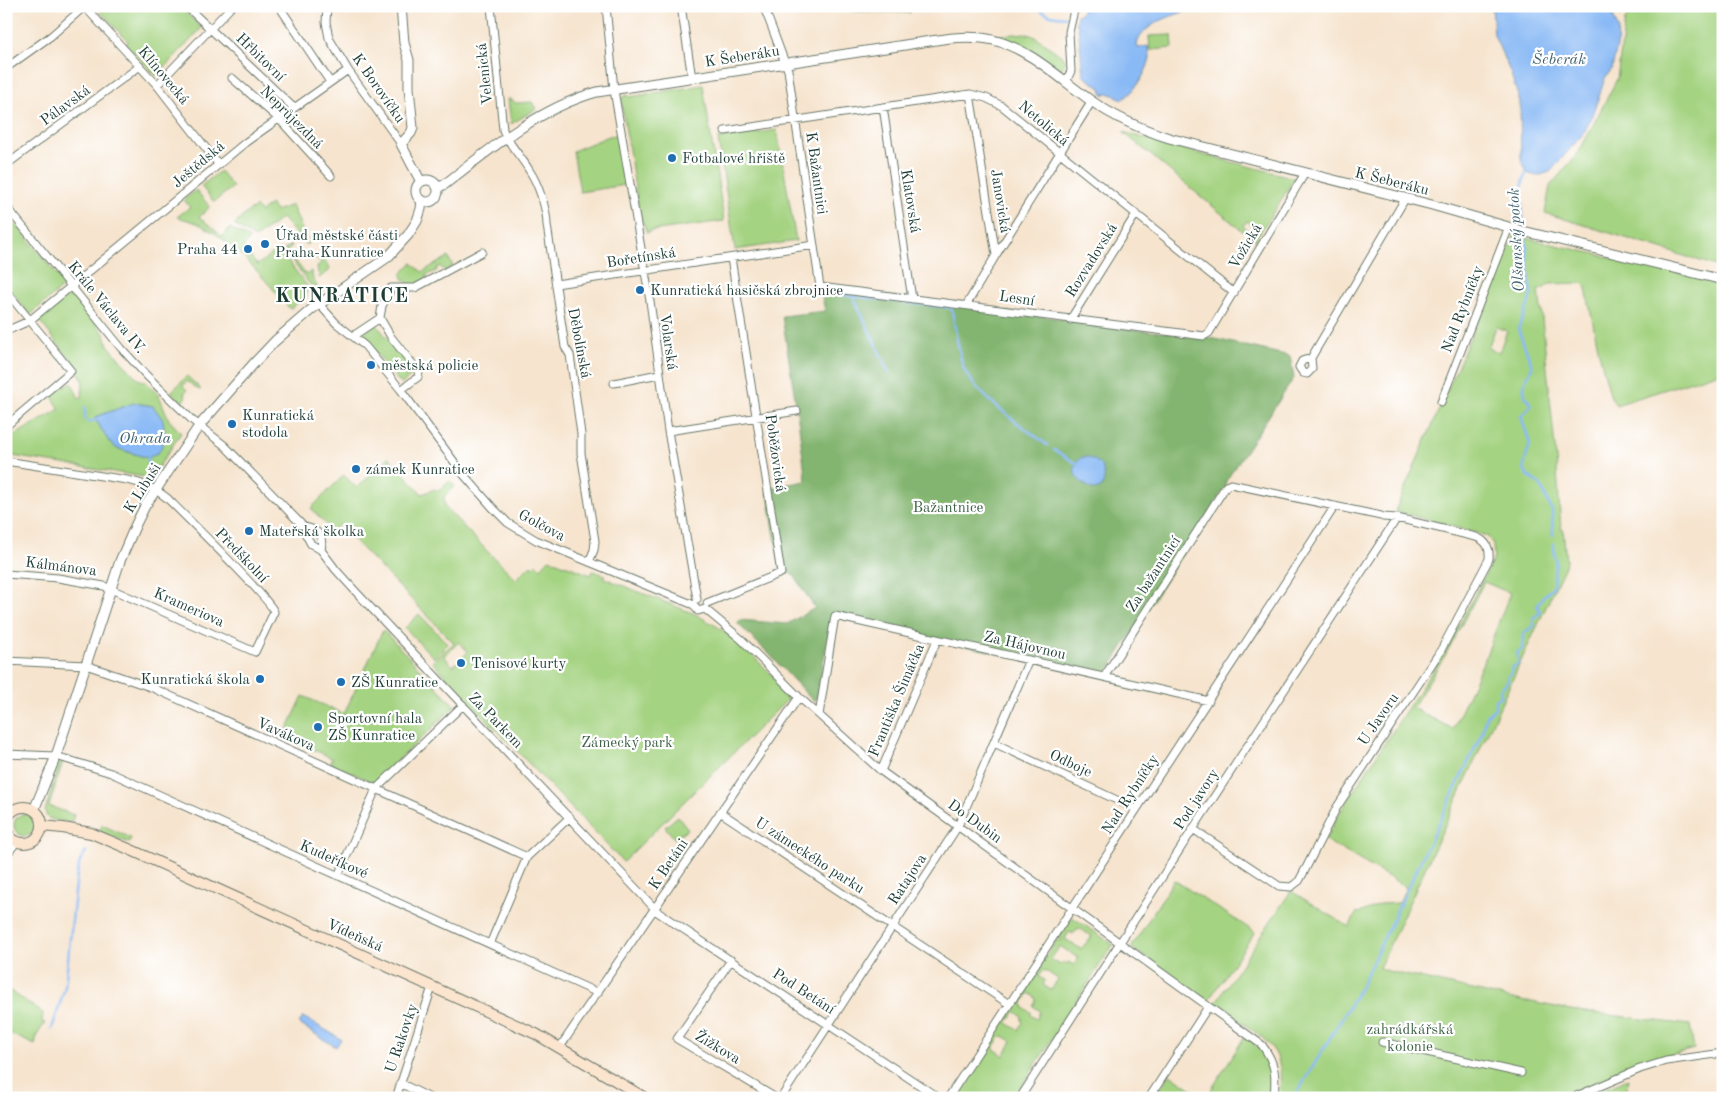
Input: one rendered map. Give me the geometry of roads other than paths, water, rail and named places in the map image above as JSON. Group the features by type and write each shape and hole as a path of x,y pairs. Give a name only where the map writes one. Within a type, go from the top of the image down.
{"main road":[{"path":"20,808 34,810 39,815 42,826 40,834 36,839 26,843 16,841 8,832 7,819 12,812 20,808"},
{"name":"Vídeňská","path":"42,826 91,833 513,1024 560,1047 645,1098"}],"street":[{"path":"6,68 51,36 85,6"},
{"name":"Klínovecká","path":"85,6 157,85 219,165"},
{"name":"Hřbitovní","path":"186,6 294,108"},
{"path":"157,85 232,6"},
{"path":"279,6 330,82"},
{"name":"K Borovíčku","path":"327,6 326,22 330,38 348,70 402,144 421,182"},
{"path":"401,6 404,43 409,60 413,128 402,144"},
{"name":"Velenická","path":"491,6 503,130 506,138"},
{"name":"Volarská","path":"606,6 614,90 650,302 659,374 696,602"},
{"path":"681,6 692,78"},
{"name":"K Bažantnici","path":"763,6 775,34 781,58 788,70 820,287"},
{"path":"1066,82 1071,71 1068,38 1075,10"},
{"name":"K Šeberáku","path":"437,187 444,185 506,138 566,103 582,96 942,40 978,37 993,40 1023,52 1092,101 1128,122 1156,134 1405,198 1509,227 1723,280"},
{"name":"Pálavská","path":"6,165 140,66"},
{"name":"Ještědská","path":"6,332 29,321 246,142 348,70"},
{"name":"Neprůjezdná","path":"232,78 279,119 331,176"},
{"name":"Netolická","path":"725,131 970,94 986,98 1002,106 1234,293"},
{"name":"Janovická","path":"967,304 996,255 970,94"},
{"path":"996,255 1092,101"},
{"name":"Klatovská","path":"884,107 912,299"},
{"name":"Děbolínská","path":"506,138 531,173 547,213 547,225 556,284 566,346 570,355 582,434 581,453 594,541 594,550 589,562"},
{"name":"Vožická","path":"1209,333 1305,173"},
{"path":"426,180 432,181 437,187 435,198 428,201 418,197 416,192 417,186 426,180"},
{"path":"1311,358 1405,198"},
{"name":"K Libuši","path":"34,810 56,756 123,554 136,524 196,423 266,350 388,257 408,236 417,221 422,209 422,200"},
{"name":"Krále Václava IV.","path":"6,206 122,349 196,423"},
{"name":"Rozvadovská","path":"1070,320 1136,214"},
{"name":"Nad Rybníčky","path":"1441,402 1509,227"},
{"name":"Bořetínská","path":"556,284 814,245"},
{"path":"401,390 418,377 419,372 391,337 380,318 382,306 390,288 415,288 482,252"},
{"name":"Poběžovická","path":"706,606 781,573 731,258"},
{"name":"Lesní","path":"820,287 967,304 1070,320 1204,336 1209,333"},
{"path":"6,292 71,371 6,426"},
{"path":"322,307 336,323 353,336 380,318"},
{"name":"Golčova","path":"353,336 365,346 401,390 464,476 508,523 536,540 696,602"},
{"path":"614,383 659,374"},
{"path":"668,431 797,411"},
{"name":"Za Parkem","path":"196,423 224,446 304,527 316,530 323,542 321,550"},
{"path":"6,461 134,482 156,490"},
{"name":"U Javoru","path":"1193,829 1279,886 1291,887 1299,881 1336,807 1441,650 1489,559 1490,550 1485,541 1481,539 1397,518 1231,484 1226,486"},
{"name":"Za bažantnicí","path":"1104,677 1226,486"},
{"name":"Předškolní","path":"156,490 167,498 272,606 274,612 255,652"},
{"name":"Nad Rybníčky","path":"948,1098 1335,506"},
{"name":"Pod javory","path":"1020,1098 1193,829 1397,518"},
{"name":"Za Parkem","path":"304,527 311,544 321,550 336,570 655,908"},
{"name":"Kálmánova","path":"6,574 58,578 111,588"},
{"name":"Krameriova","path":"111,588 255,652"},
{"path":"706,606 698,611 696,602 703,599 706,606 741,638 799,697"},
{"name":"Za Hájovnou","path":"819,714 835,616 1209,701"},
{"name":"Františka Šimáčka","path":"881,771 937,640"},
{"name":"Vavákova","path":"6,660 86,665 153,688 527,857"},
{"name":"Ratajova","path":"781,1098 958,826 1030,660"},
{"name":"Do Dubin","path":"799,697 881,771 1262,1045 1270,1056 1276,1076 1274,1098"},
{"name":"K Betáni","path":"560,1047 799,697"},
{"path":"338,876 376,789 463,705"},
{"name":"Odboje","path":"994,743 1136,809"},
{"name":"Kudeříkové","path":"6,754 56,756 110,773 598,993"},
{"name":"U zámeckého parku","path":"720,812 1009,1004"},
{"path":"490,944 527,857 570,817"},
{"path":"6,854 16,841"},
{"name":"Pod Betání","path":"655,908 659,913 939,1098"},
{"name":"Žižkova","path":"731,960 677,1039 776,1098"},
{"name":"U Rakovky","path":"396,1098 432,987"},
{"path":"1149,1098 1208,1007"},
{"path":"1382,1042 1521,1073"},
{"path":"1572,1098 1640,1069 1666,1061 1705,1054 1723,1053"},
{"path":"400,1083 430,1098"}],"water":[{"path":"1084,6 1206,6 1176,14 1155,23 1147,29 1137,45 1138,48 1148,46 1150,58 1136,87 1123,99 1108,93 1103,95 1101,88 1085,77 1083,73 1078,26 1076,23 1077,15 1081,13"},
{"name":"Šeberák","path":"1492,6 1608,6 1618,29 1617,46 1612,69 1605,78 1593,115 1583,134 1550,172 1537,176 1526,173 1521,158 1520,102 1511,74 1494,35"},
{"name":"Ohrada","path":"134,403 153,406 163,420 165,435 163,444 159,452 148,458 116,448 109,442 95,417"},
{"path":"1082,457 1093,460 1101,467 1104,476 1101,488 1094,490 1076,476 1075,468 1077,462"},
{"path":"303,1017 341,1039 336,1047 299,1024"}],"waterway":[{"path":"1035,6 1049,14 1066,17"},
{"name":"Olšanský potok","path":"1524,228 1521,191 1526,172"},
{"name":"Olšanský potok","path":"1525,233 1531,295 1518,329 1532,367 1524,387 1531,406 1521,416 1530,444 1524,468 1526,474 1541,486 1552,511 1553,535"},
{"path":"835,294 951,308"},
{"path":"853,296 889,373"},
{"path":"951,305 961,358 968,376 987,398 1047,445"},
{"path":"85,407 85,418 88,422 96,420"},
{"path":"1054,450 1076,463"},
{"path":"148,458 149,470"},
{"path":"1294,1098 1360,988 1482,733 1486,716 1495,708 1495,700 1501,696 1500,690 1508,681 1507,677 1512,672 1511,668 1519,663 1517,653 1523,648 1524,633 1534,626 1533,618 1540,613 1537,605 1553,587 1556,559 1554,543"},
{"path":"52,1029 65,987 77,874 80,861 86,851"}],"place":[{"name":"Fotbalové hřiště","path":"672,158"},
{"name":"Úřad městské části Praha-Kunratice","path":"265,244"},
{"name":"Praha 44","path":"248,249"},
{"name":"Kunratická hasičská zbrojnice","path":"640,290"},
{"name":"městská policie","path":"371,365"},
{"name":"Kunratická stodola","path":"232,424"},
{"name":"zámek Kunratice","path":"356,469"},
{"name":"Mateřská školka","path":"249,531"},
{"name":"Tenisové kurty","path":"461,663"},
{"name":"Kunratická škola","path":"260,679"},
{"name":"ZŠ Kunratice","path":"341,682"},
{"name":"Sportovní hala ZŠ Kunratice","path":"318,727"}],"district":[{"name":"KUNRATICE","path":"342,295"}],"park label":[{"name":"Bažantnice","path":"948,507"},
{"name":"Zámecký park","path":"627,742"},
{"name":"zahrádkářská kolonie","path":"1410,1038"}]}
